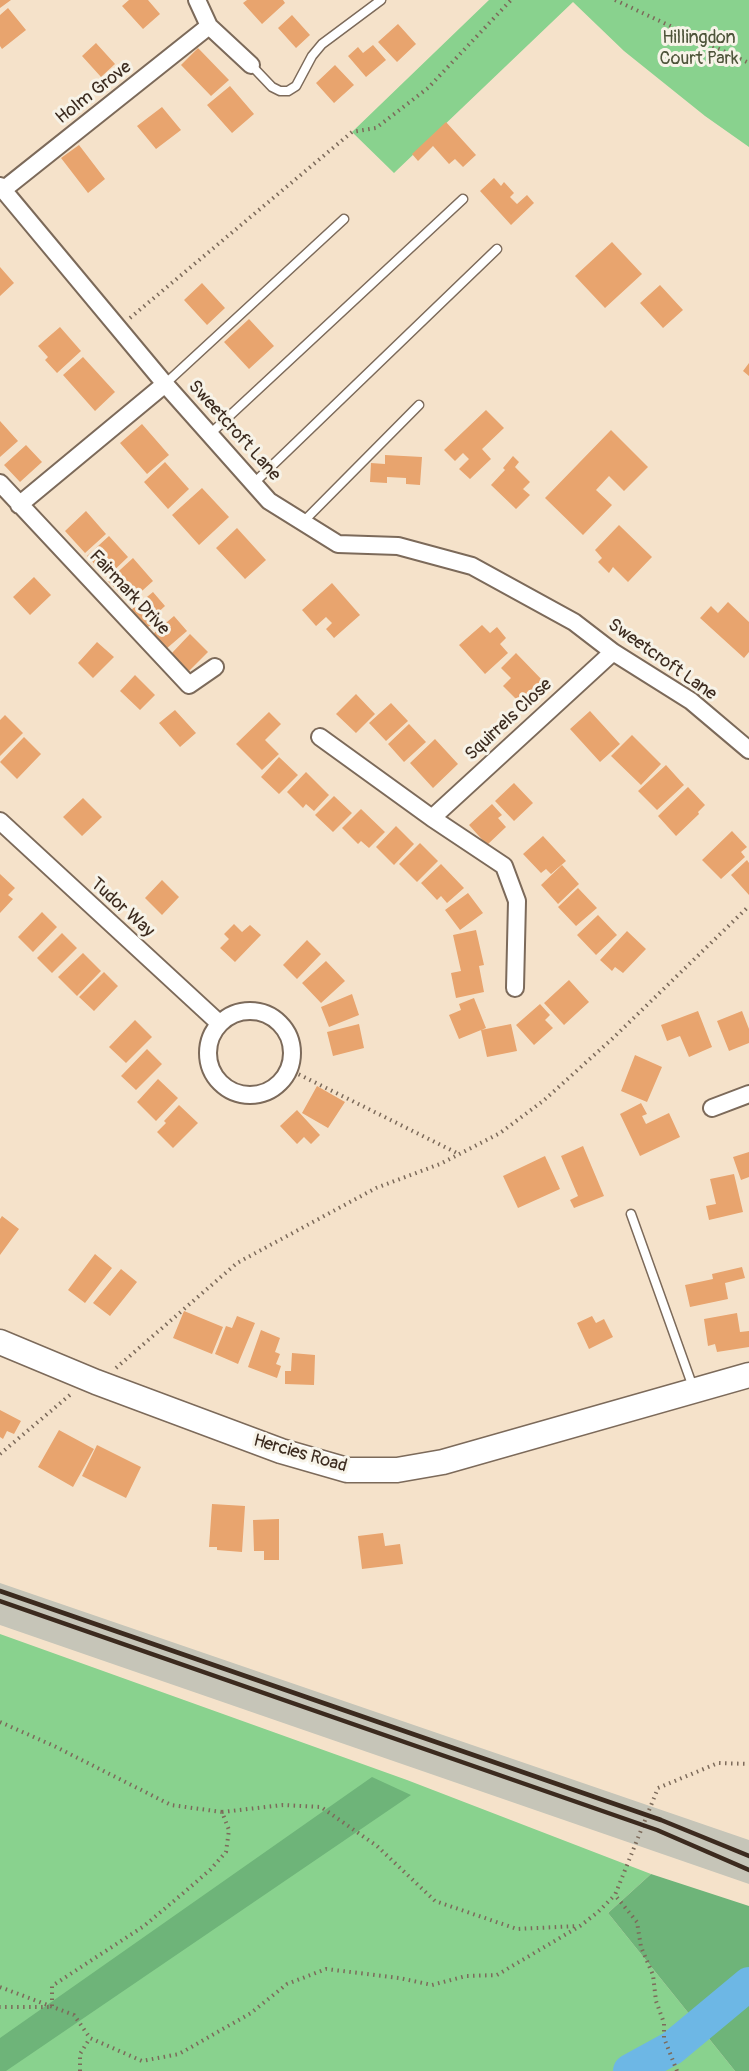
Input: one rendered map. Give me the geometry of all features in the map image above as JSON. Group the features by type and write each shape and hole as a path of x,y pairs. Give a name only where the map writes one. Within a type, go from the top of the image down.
{"street":[{"path":"198,0 209,26 251,65"},
{"name":"Holm Grove","path":"2,188 209,26"},
{"name":"Sweetcroft Lane","path":"2,188 165,384 269,501 338,544 398,546 472,566 574,622 613,652 692,701 749,750"},
{"path":"19,505 165,384"},
{"name":"Fairmark Drive","path":"0,483 189,685 215,667"},
{"name":"Squirrels Close","path":"432,818 613,652"},
{"path":"320,738 504,866 517,901 514,988"},
{"name":"Tudor Way","path":"0,821 219,1023"},
{"path":"247,1011 256,1011 279,1022 288,1034 292,1049 288,1069 278,1085 271,1090 254,1095 239,1094 226,1088 213,1074 208,1060 207,1048 219,1023 233,1014 247,1011"},
{"path":"712,1108 749,1094"},
{"name":"Hercies Road","path":"0,1342 96,1382 281,1451 347,1470 397,1470 444,1462 749,1375"}],"lane":[{"path":"251,65 272,87 280,91 288,91 296,86 312,56 322,44 381,0"},
{"path":"210,434 463,199"},
{"path":"165,384 344,219"},
{"path":"254,483 497,249"},
{"path":"303,522 419,405"},
{"path":"631,1214 694,1390"}],"path":[{"path":"118,328 352,132 376,128 428,88 511,0"},
{"path":"615,0 749,63"},
{"path":"0,1454 75,1390 96,1382 119,1365 237,1263 376,1188 440,1164 500,1133 543,1101 611,1040 749,906"},
{"path":"288,1069 459,1154"},
{"path":"0,1722 54,1746 171,1805 222,1812 283,1805 321,1807 377,1846 435,1901 517,1929 579,1926"},
{"path":"0,1987 74,2015 90,2038 142,2061 179,2054 251,2013 287,1984 326,1969 399,1978 432,1985 466,1976 497,1975 579,1926 615,1895 658,1788 718,1763 749,1764"},
{"path":"52,2007 52,1986 144,1926 210,1870 226,1852 229,1830 222,1812"},
{"path":"615,1895 637,1922 641,1947 653,1975 656,2001 664,2024 664,2038 676,2071"},
{"path":"0,2007 52,2007"},
{"path":"80,2071 80,2054 90,2038"}],"shaded area":[{"path":"0,1583 749,1840 749,1884 0,1625"}],"green space":[{"name":"Hillingdon Court Park","path":"489,0 749,0 749,147 705,116 624,51 573,2 394,173 352,132"},
{"path":"0,1634 407,1780 651,1874 608,1913 735,2071 0,2071"},
{"path":"372,1777 411,1795 6,2071 0,2071 0,2038"},
{"path":"651,1874 749,1906 749,2071 735,2071 608,1913"}],"building":[{"path":"0,0 11,0 0,8"},
{"path":"129,0 148,0 160,14 143,29 122,6"},
{"path":"247,0 283,0 285,3 262,24 243,3"},
{"path":"8,8 26,30 2,49 0,46 0,15"},
{"path":"292,15 310,35 296,48 278,28"},
{"path":"398,24 416,44 397,62 378,42"},
{"path":"96,43 115,64 101,77 82,56"},
{"path":"373,45 386,60 366,77 348,56 358,47 363,53"},
{"path":"198,48 229,80 211,96 181,65"},
{"path":"335,65 354,85 334,103 316,83"},
{"path":"230,86 254,114 232,133 207,105"},
{"path":"162,107 181,130 156,149 137,126"},
{"path":"446,122 476,155 463,167 455,159 449,164 433,146 418,161 412,154"},
{"path":"79,145 105,179 88,193 61,158"},
{"path":"494,178 501,186 504,182 514,193 510,197 517,204 527,195 534,203 511,225 480,191"},
{"path":"612,242 642,274 605,308 575,276"},
{"path":"0,267 14,283 0,296"},
{"path":"202,283 225,308 207,325 184,300"},
{"path":"660,285 683,310 663,328 640,303"},
{"path":"249,319 274,346 249,369 224,342"},
{"path":"60,327 81,351 57,373 45,360 48,357 38,346"},
{"path":"83,357 115,392 95,411 63,375"},
{"path":"749,363 749,376 743,371"},
{"path":"486,410 504,428 482,449 491,459 470,479 459,469 469,459 463,453 455,461 444,450"},
{"path":"0,421 18,441 0,457"},
{"path":"142,424 169,455 147,474 120,443"},
{"path":"611,430 648,467 624,491 609,476 596,490 612,505 583,535 545,498"},
{"path":"26,445 42,462 20,482 4,465"},
{"path":"385,455 422,457 420,485 406,484 406,478 387,477 387,483 370,482 371,463 385,464"},
{"path":"513,456 519,462 515,467 530,482 523,489 530,495 516,509 491,485 505,470 503,468"},
{"path":"165,462 189,489 168,509 144,482"},
{"path":"202,488 229,517 199,545 172,515"},
{"path":"86,511 106,534 85,553 65,531"},
{"path":"619,525 652,557 628,582 613,567 609,573 598,562 602,558 595,550"},
{"path":"237,528 266,560 245,579 216,548"},
{"path":"109,536 128,557 107,577 87,556"},
{"path":"133,558 153,581 133,599 127,594 124,597 108,581"},
{"path":"34,577 51,595 30,615 13,597"},
{"path":"332,583 360,615 334,638 326,629 332,623 326,617 316,626 302,610"},
{"path":"153,592 165,606 153,617 155,621 147,628 131,610"},
{"path":"728,602 749,622 749,652 744,658 700,618 711,606 718,613"},
{"path":"174,616 187,631 166,649 153,634"},
{"path":"482,625 490,633 497,627 506,638 500,644 508,653 485,674 459,645"},
{"path":"190,634 208,652 189,671 171,654"},
{"path":"97,642 114,657 93,678 78,663"},
{"path":"516,653 545,683 522,705 503,686 511,678 501,668"},
{"path":"135,675 155,695 140,710 120,691"},
{"path":"356,694 375,714 356,733 336,714"},
{"path":"391,703 408,721 386,741 369,723"},
{"path":"175,710 196,733 180,747 159,723"},
{"path":"590,711 620,744 600,762 570,729"},
{"path":"269,712 281,724 265,740 279,754 262,770 236,744"},
{"path":"5,715 23,733 0,756 0,720"},
{"path":"409,724 426,742 404,762 388,744"},
{"path":"632,735 661,764 641,785 611,756"},
{"path":"24,737 41,754 17,779 0,762"},
{"path":"435,739 458,764 433,788 410,763"},
{"path":"279,757 298,775 279,794 261,777"},
{"path":"666,765 684,785 657,810 638,791"},
{"path":"306,772 329,795 314,811 306,804 303,808 287,792"},
{"path":"514,783 533,803 514,821 495,801"},
{"path":"688,787 705,805 676,836 658,816"},
{"path":"334,796 352,813 333,832 315,815"},
{"path":"83,798 102,817 82,836 63,817"},
{"path":"492,804 502,815 498,818 506,827 487,845 469,825"},
{"path":"361,809 385,832 369,848 361,841 358,844 342,828"},
{"path":"396,826 414,844 394,865 376,847"},
{"path":"732,831 747,847 741,852 745,857 721,879 702,860"},
{"path":"543,836 566,861 551,874 546,869 541,873 523,854"},
{"path":"420,843 438,861 417,882 399,864"},
{"path":"747,860 749,863 749,895 731,875"},
{"path":"441,864 464,888 447,903 441,896 437,900 421,883"},
{"path":"562,865 579,884 558,904 541,885"},
{"path":"0,874 15,888 8,895 13,899 0,913"},
{"path":"162,880 179,897 162,915 145,898"},
{"path":"578,888 597,908 576,926 558,907"},
{"path":"468,893 483,913 460,930 445,910"},
{"path":"42,912 57,927 33,952 18,937"},
{"path":"598,915 617,935 596,955 577,935"},
{"path":"234,924 242,932 250,925 261,935 235,962 220,948 229,939 224,934"},
{"path":"476,930 484,965 479,966 484,992 456,998 451,973 461,971 453,935"},
{"path":"627,931 646,949 623,973 615,967 612,971 600,960"},
{"path":"62,933 77,948 52,973 37,958"},
{"path":"307,940 321,954 297,979 283,965"},
{"path":"83,953 101,971 77,996 58,977"},
{"path":"326,961 345,981 321,1003 302,983"},
{"path":"104,972 118,986 94,1011 79,997"},
{"path":"569,980 589,1002 564,1025 544,1003"},
{"path":"352,994 359,1015 329,1027 321,1007"},
{"path":"474,998 486,1028 459,1039 449,1015 461,1010 459,1004"},
{"path":"540,1004 550,1015 545,1020 553,1028 534,1045 516,1025"},
{"path":"698,1011 712,1047 689,1057 680,1036 667,1041 661,1025"},
{"path":"742,1011 749,1029 749,1043 729,1051 717,1021"},
{"path":"135,1020 152,1037 126,1063 109,1047"},
{"path":"359,1024 364,1048 333,1056 327,1032"},
{"path":"511,1024 517,1051 487,1057 481,1030"},
{"path":"147,1049 162,1064 136,1090 121,1076"},
{"path":"635,1055 662,1067 647,1102 621,1091"},
{"path":"158,1079 178,1098 156,1121 137,1102"},
{"path":"317,1086 345,1102 328,1128 302,1113"},
{"path":"641,1103 647,1114 642,1116 646,1124 669,1113 680,1137 640,1156 620,1114"},
{"path":"179,1105 198,1123 173,1148 157,1132"},
{"path":"297,1110 320,1135 311,1144 304,1137 297,1144 280,1126"},
{"path":"583,1146 604,1196 574,1208 570,1200 578,1196 561,1156"},
{"path":"749,1152 749,1177 741,1180 733,1157"},
{"path":"545,1156 560,1189 518,1208 503,1176"},
{"path":"734,1174 743,1212 709,1220 706,1206 716,1204 710,1179"},
{"path":"2,1216 19,1229 0,1255 0,1219"},
{"path":"95,1254 112,1268 85,1303 68,1290"},
{"path":"742,1267 745,1278 725,1283 728,1299 690,1307 685,1285 713,1279 712,1274"},
{"path":"121,1269 137,1282 110,1316 93,1303"},
{"path":"184,1311 223,1327 212,1354 173,1338"},
{"path":"737,1313 740,1332 749,1331 749,1347 717,1352 715,1344 708,1346 704,1319"},
{"path":"237,1316 255,1323 238,1364 215,1354 226,1326 232,1328"},
{"path":"592,1316 596,1323 604,1319 613,1337 589,1349 577,1323"},
{"path":"261,1330 280,1338 275,1352 280,1354 276,1364 281,1366 277,1378 248,1367"},
{"path":"292,1353 315,1355 314,1385 285,1384 285,1371 291,1371"},
{"path":"0,1410 21,1421 14,1434 7,1431 3,1439 0,1437"},
{"path":"59,1430 94,1449 73,1487 38,1467"},
{"path":"97,1445 141,1467 126,1498 82,1476"},
{"path":"212,1504 245,1506 242,1552 209,1547"},
{"path":"279,1519 279,1560 264,1560 264,1551 254,1551 253,1520"},
{"path":"383,1533 385,1546 400,1544 403,1564 362,1569 358,1536"}],"waterway":[{"path":"630,2071 672,2048 749,1984"}],"railway":[{"path":"0,1591 661,1820 749,1856"},
{"path":"0,1601 657,1830 749,1870"}]}
